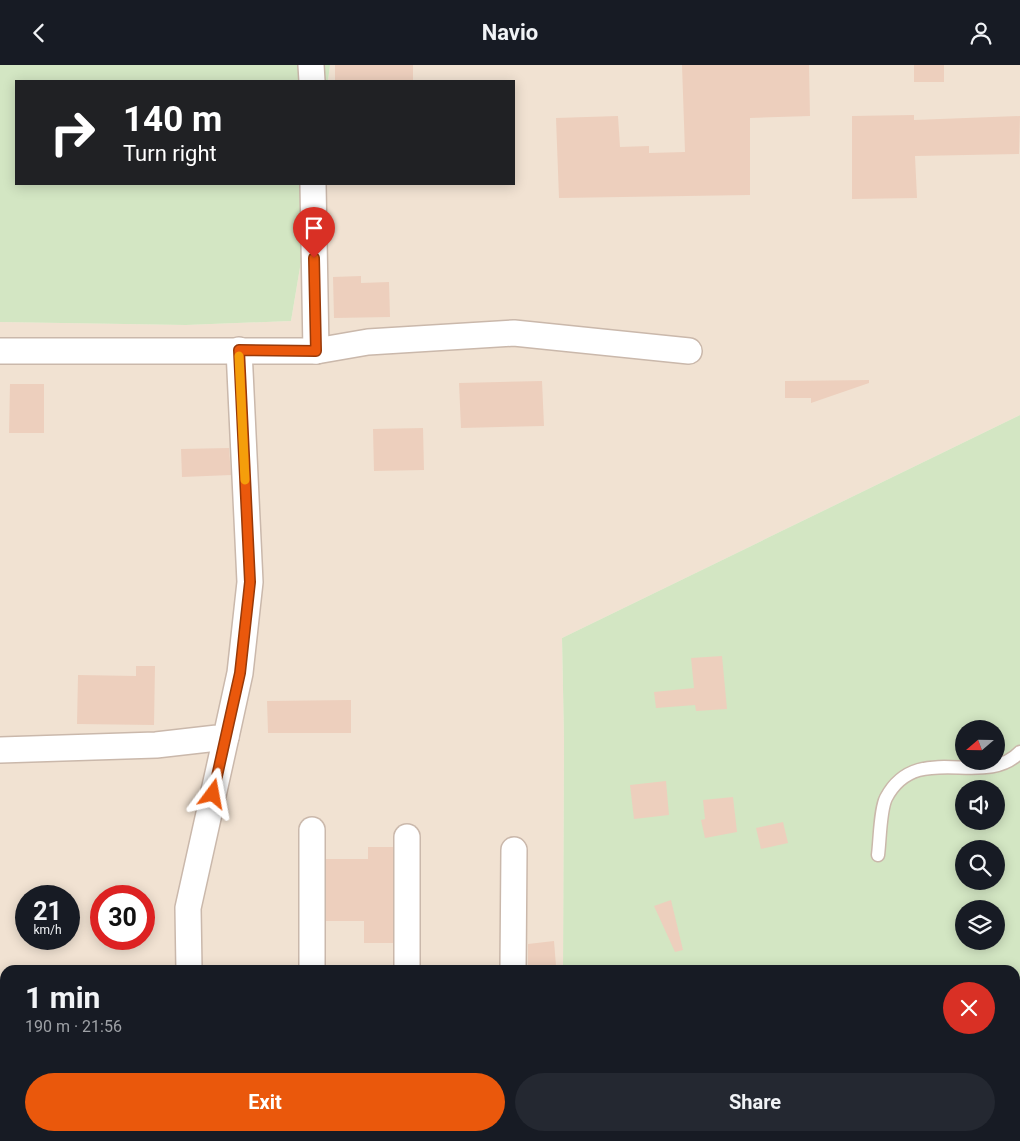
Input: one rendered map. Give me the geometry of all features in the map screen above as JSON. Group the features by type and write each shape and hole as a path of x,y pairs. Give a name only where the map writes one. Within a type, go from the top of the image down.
{"street":[{"path":"311,65 312,80"},
{"path":"313,185 316,351"},
{"path":"0,351 316,351 368,342 514,333 689,351"},
{"path":"189,965 188,908 240,673 250,582 239,350"},
{"path":"0,750 156,745 226,737"},
{"path":"312,831 312,965"},
{"path":"407,837 407,965"},
{"path":"513,965 514,850"}],"lane":[{"path":"878,855 885,799 899,780 919,769 936,766 976,768 999,765 1020,752"}],"shaded area":[{"path":"330,65 1020,65 1020,415 562,638 564,740 563,965 0,965 0,322 186,325 291,321 314,185 515,185 515,80 328,80"}],"green space":[{"path":"0,65 330,65 328,80 15,80 15,185 314,185 291,321 186,325 0,322"},
{"path":"1020,415 1020,965 563,965 564,740 562,638"}],"building":[{"path":"335,65 413,65 413,80 335,80"},
{"path":"682,65 809,65 810,116 750,118 750,195 559,198 556,118 618,116 620,147 649,146 649,153 685,152"},
{"path":"914,65 944,65 944,82 914,82"},
{"path":"914,115 914,120 1020,116 1019,154 915,156 917,198 852,199 852,116"},
{"path":"361,276 361,283 389,282 390,317 334,318 333,277"},
{"path":"869,380 869,383 811,403 811,398 785,398 785,381"},
{"path":"542,381 544,426 461,428 459,383"},
{"path":"10,384 44,384 44,433 9,433"},
{"path":"423,428 424,470 374,471 373,429"},
{"path":"229,448 231,475 182,477 181,449"},
{"path":"722,656 727,709 696,711 695,705 656,708 654,692 694,688 691,658"},
{"path":"136,666 155,666 154,725 77,724 78,675 136,676"},
{"path":"351,700 351,733 268,733 267,701"},
{"path":"666,781 669,815 634,819 630,785"},
{"path":"733,797 737,832 705,838 701,820 705,819 703,800"},
{"path":"783,822 788,843 761,849 756,828"},
{"path":"368,847 393,847 393,943 364,943 364,921 326,921 326,859 368,859"},
{"path":"671,900 683,950 675,952 654,906"},
{"path":"554,941 556,965 528,965 528,944"}],"slow traffic":[{"path":"239,356 245,480"}],"route":[{"path":"213,794 240,673 250,582 239,350 316,351 314,258"}]}
